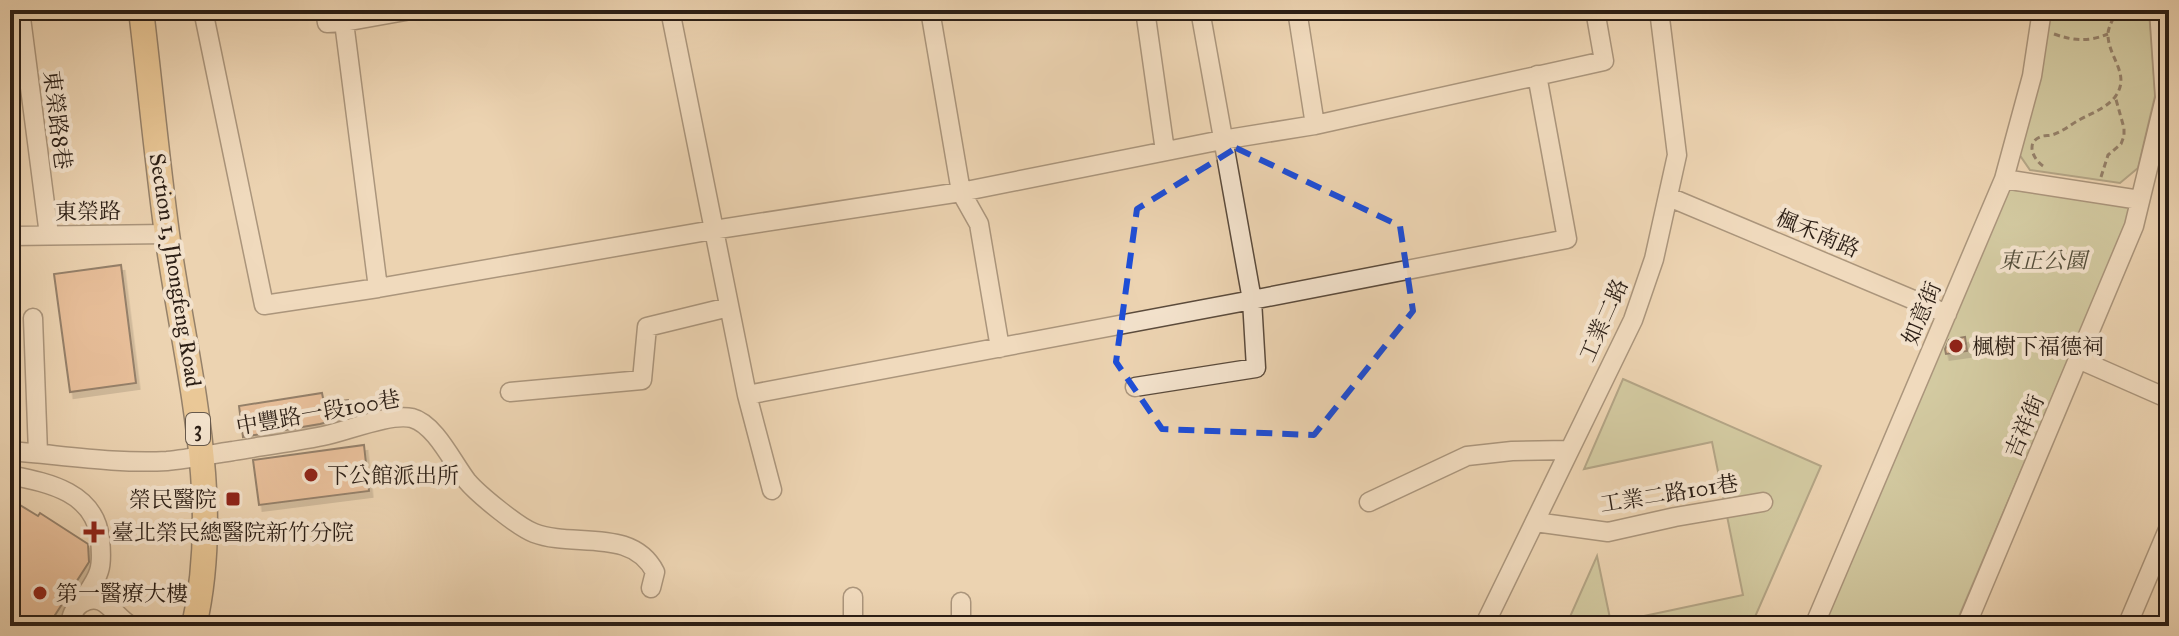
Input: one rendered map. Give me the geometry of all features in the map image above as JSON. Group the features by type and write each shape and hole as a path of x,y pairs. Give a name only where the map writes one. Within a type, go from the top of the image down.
{"main road":[{"name":"Section 1, Jhongfeng Road","path":"141,10 167,234 195,398 201,456 203,571 194,626"}],"street":[{"name":"東榮路8巷","path":"20,10 49,235"},
{"path":"203,10 264,305 961,192 1222,140 1315,125 1604,61 1595,10"},
{"path":"325,10 327,23 411,10"},
{"path":"670,10 747,395 772,490"},
{"path":"930,10 961,192 979,224 1000,348"},
{"path":"1145,10 1165,151"},
{"path":"1135,387 1256,368 1252,300 1200,10"},
{"path":"1297,10 1315,125"},
{"name":"工業二路","path":"1484,626 1633,320 1654,259 1677,155 1659,10"},
{"name":"如意街","path":"1814,626 2004,179 2032,76 2042,10"},
{"name":"吉祥街","path":"1966,626 2134,226 2165,98 2159,10"},
{"path":"344,22 378,288"},
{"path":"747,395 1567,239 1537,75"},
{"path":"2004,179 2140,200"},
{"name":"楓禾南路","path":"1669,197 1947,314"},
{"name":"東榮路","path":"10,236 167,234"},
{"path":"510,392 642,380 647,327 729,307"},
{"path":"33,318 38,453"},
{"path":"2078,359 2169,399"},
{"name":"中豐路一段100巷","path":"201,456 325,436 385,420 411,418 435,435 469,484 520,526 535,534 615,543 637,552 648,558 655,572 651,588"},
{"path":"1369,502 1467,456 1568,450"},
{"path":"10,451 154,460 201,456"},
{"path":"10,475 67,492 81,501 99,528 100,571 74,610 69,626"},
{"name":"工業二路101巷","path":"1535,522 1608,532 1763,502"},
{"path":"2127,626 2169,527"},
{"path":"853,597 853,626"},
{"path":"80,604 103,601 123,622 132,626"},
{"path":"961,602 961,626"}],"path":[{"path":"2050,170 2034,159 2031,151 2034,142 2104,108 2121,84 2121,74 2108,34 2117,10"},
{"path":"2054,34 2083,41 2108,34"},
{"path":"2101,177 2108,155 2121,144 2124,136 2115,96"}],"highlighted area":[{"path":"1236,148 1400,226 1413,311 1314,435 1162,429 1116,362 1137,209"}],"green space":[{"path":"2050,10 2149,10 2155,96 2138,168 2120,183 2030,170 2019,154 2038,83"},
{"name":"東正公園","path":"2006,189 2134,205 1955,626 1822,626"},
{"path":"1623,379 1821,466 1751,626 1584,626 1569,619 1597,556 1611,623 1743,595 1712,442 1584,469"}],"building":[{"path":"121,265 136,383 70,392 54,274"},
{"name":"楓樹下福德祠","path":"1965,337 1967,351 1946,354 1949,340"},
{"path":"322,393 324,403 348,400 350,416 243,437 239,406"},
{"name":"下公館派出所","path":"364,445 369,491 259,505 253,460"},
{"name":"第一醫療大樓","path":"10,499 38,516 40,513 88,544 89,562 48,626 10,626"}],"place":[{"name":"楓樹下福德祠","path":"1956,346"},
{"name":"下公館派出所","path":"311,475"},
{"name":"榮民醫院","path":"233,499"},
{"name":"臺北榮民總醫院新竹分院","path":"94,532"},
{"name":"第一醫療大樓","path":"40,593"}]}
